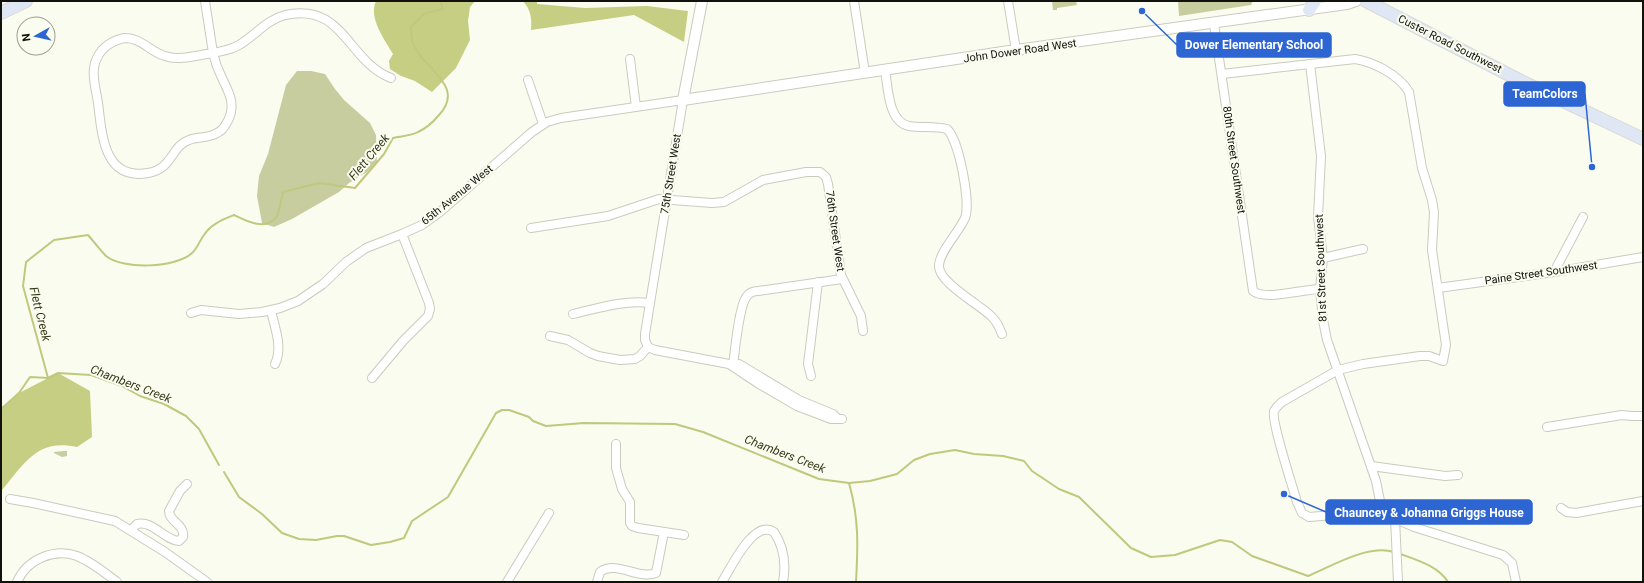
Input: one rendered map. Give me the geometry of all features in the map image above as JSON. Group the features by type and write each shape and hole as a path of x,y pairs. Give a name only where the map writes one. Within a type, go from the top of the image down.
{"main road":[{"path":"1,13 26,1"},
{"name":"Custer Road Southwest","path":"1366,1 1521,81 1643,139"}],"street":[{"path":"204,1 213,53 232,100 231,113 223,128 214,134 184,142 167,164 152,172 132,173 126,171 115,164 107,154 103,142 94,82 95,63 102,51 113,41 129,38 142,42 159,54 170,57 213,53 225,51 240,45 262,27 278,18 289,15 307,14 321,17 331,22 368,63 379,72 391,78"},
{"name":"75th Street West","path":"648,347 645,335 649,303 683,100 702,1"},
{"path":"854,1 865,73"},
{"path":"1008,1 1016,50"},
{"name":"John Dower Road West","path":"683,100 1016,50 1214,24 1312,6 1347,4 1356,1"},
{"name":"80th Street Southwest","path":"1214,24 1254,291 1257,294 1267,296 1320,289"},
{"path":"630,59 636,107"},
{"path":"1222,74 1343,60 1361,60 1396,77 1406,86 1411,97 1422,168 1432,200 1434,212 1432,250 1446,341 1443,361 1436,358 1420,356 1363,364 1338,370 1277,406 1274,414 1276,429 1297,502 1302,513 1309,517 1346,514 1370,515 1378,511 1436,534 1503,555 1512,563 1516,582"},
{"name":"81st Street Southwest","path":"1310,64 1321,156 1318,217 1323,258 1320,289 1325,336 1380,495 1378,511"},
{"path":"885,70 891,104 894,115 898,121 910,126 938,127 947,129 954,139 966,195 966,212 958,232 941,259 939,268 941,274 954,287 992,317 999,326 1002,334"},
{"path":"528,80 543,124"},
{"name":"65th Avenue West","path":"192,313 202,310 239,314 272,311 292,303 314,291 346,262 366,248 422,225 440,212 543,124 561,118 683,100"},
{"name":"76th Street West","path":"667,199 712,203 724,202 763,180 812,171 818,171 824,175 828,184 842,279 861,316 863,331"},
{"path":"531,228 599,218 613,215 650,201 667,199"},
{"path":"1554,272 1583,217"},
{"path":"372,378 430,312 429,303 402,234"},
{"path":"1323,258 1363,249"},
{"name":"Paine Street Southwest","path":"1438,288 1554,272 1643,257"},
{"path":"733,365 744,301 748,295 758,291 842,279"},
{"path":"811,376 808,364 818,282"},
{"path":"573,314 627,302 649,303"},
{"path":"272,311 278,345 278,358 275,364"},
{"path":"550,336 568,340 598,356 620,360 632,360 637,358 648,347 655,350 720,361 733,365 739,364 794,398 840,418"},
{"path":"1547,427 1622,415 1643,416"},
{"path":"616,444 616,468 622,489 630,502 630,523 632,526 684,535"},
{"path":"1371,466 1445,476 1458,475"},
{"path":"131,530 137,524 144,524 179,541 183,537 183,532 180,525 170,517 169,511 180,491 188,484"},
{"path":"10,499 115,521 165,552 207,582"},
{"path":"1561,508 1568,512 1576,513 1643,501"},
{"path":"507,582 549,513"},
{"path":"1395,519 1398,582"},
{"path":"722,582 749,539 758,531 766,529 774,532 784,553 783,582"},
{"path":"597,582 600,572 608,568 647,574 656,573 664,532"},
{"path":"17,582 32,562 43,557 60,553 79,557 117,582"}],"green space":[{"path":"376,1 475,1 470,7 468,21 470,40 456,68 432,92 415,81 401,76 390,69 389,61 393,54 378,29 374,14"},
{"path":"523,1 537,1 537,4 585,8 647,6 688,11 684,42 634,15 531,30 530,15 528,8"},
{"path":"1052,1 1076,1 1077,5 1053,10"},
{"path":"1178,1 1253,1 1251,5 1179,16"},
{"path":"297,71 311,71 325,74 344,100 370,123 376,135 377,163 339,192 292,219 274,227 262,223 257,196 259,176 268,154 286,85"},
{"path":"58,373 90,391 92,437 77,447 63,445 52,446 33,455 17,471 1,491 1,409 19,393"},
{"path":"67,451 67,456 62,457 54,453 54,452"}],"waterway":[{"name":"Flett Creek","path":"48,378 23,286 26,262 54,240 88,235 106,256 114,261 136,265 174,262 192,253 210,228 234,215 256,224 273,221 277,216 283,192 319,183 355,188 384,154 393,138 412,134 424,129 439,115 446,104 448,95 445,86 440,77 424,61 418,52 412,41 411,33 411,27 425,13 443,9 440,1"},
{"name":"Chambers Creek","path":"1,409 19,393 30,377 48,378 58,373 91,375 122,386 140,396 164,404 186,416 199,429 219,465"},
{"name":"Chambers Creek","path":"224,472 239,497 262,514 282,533 299,539 316,540 344,536 371,545 390,542 404,538 412,521 448,497 496,413 502,410 509,410 529,417 533,421 546,426 584,423 675,424 703,432 819,479 849,483 870,481 897,474 914,460 930,454 955,450 974,454 1003,456 1024,461 1032,471 1059,489 1079,497 1131,548 1151,557 1175,555 1220,540 1232,542 1252,556 1308,576 1362,553 1384,550 1394,552"},
{"path":"849,483 855,508 857,532 856,582"},
{"name":"Chambers Creek","path":"1398,553 1432,567 1448,582"}],"place":[{"name":"Dower Elementary School","path":"1142,11"},
{"name":"TeamColors","path":"1592,167"},
{"name":"Chauncey & Johanna Griggs House","path":"1284,494"}]}
